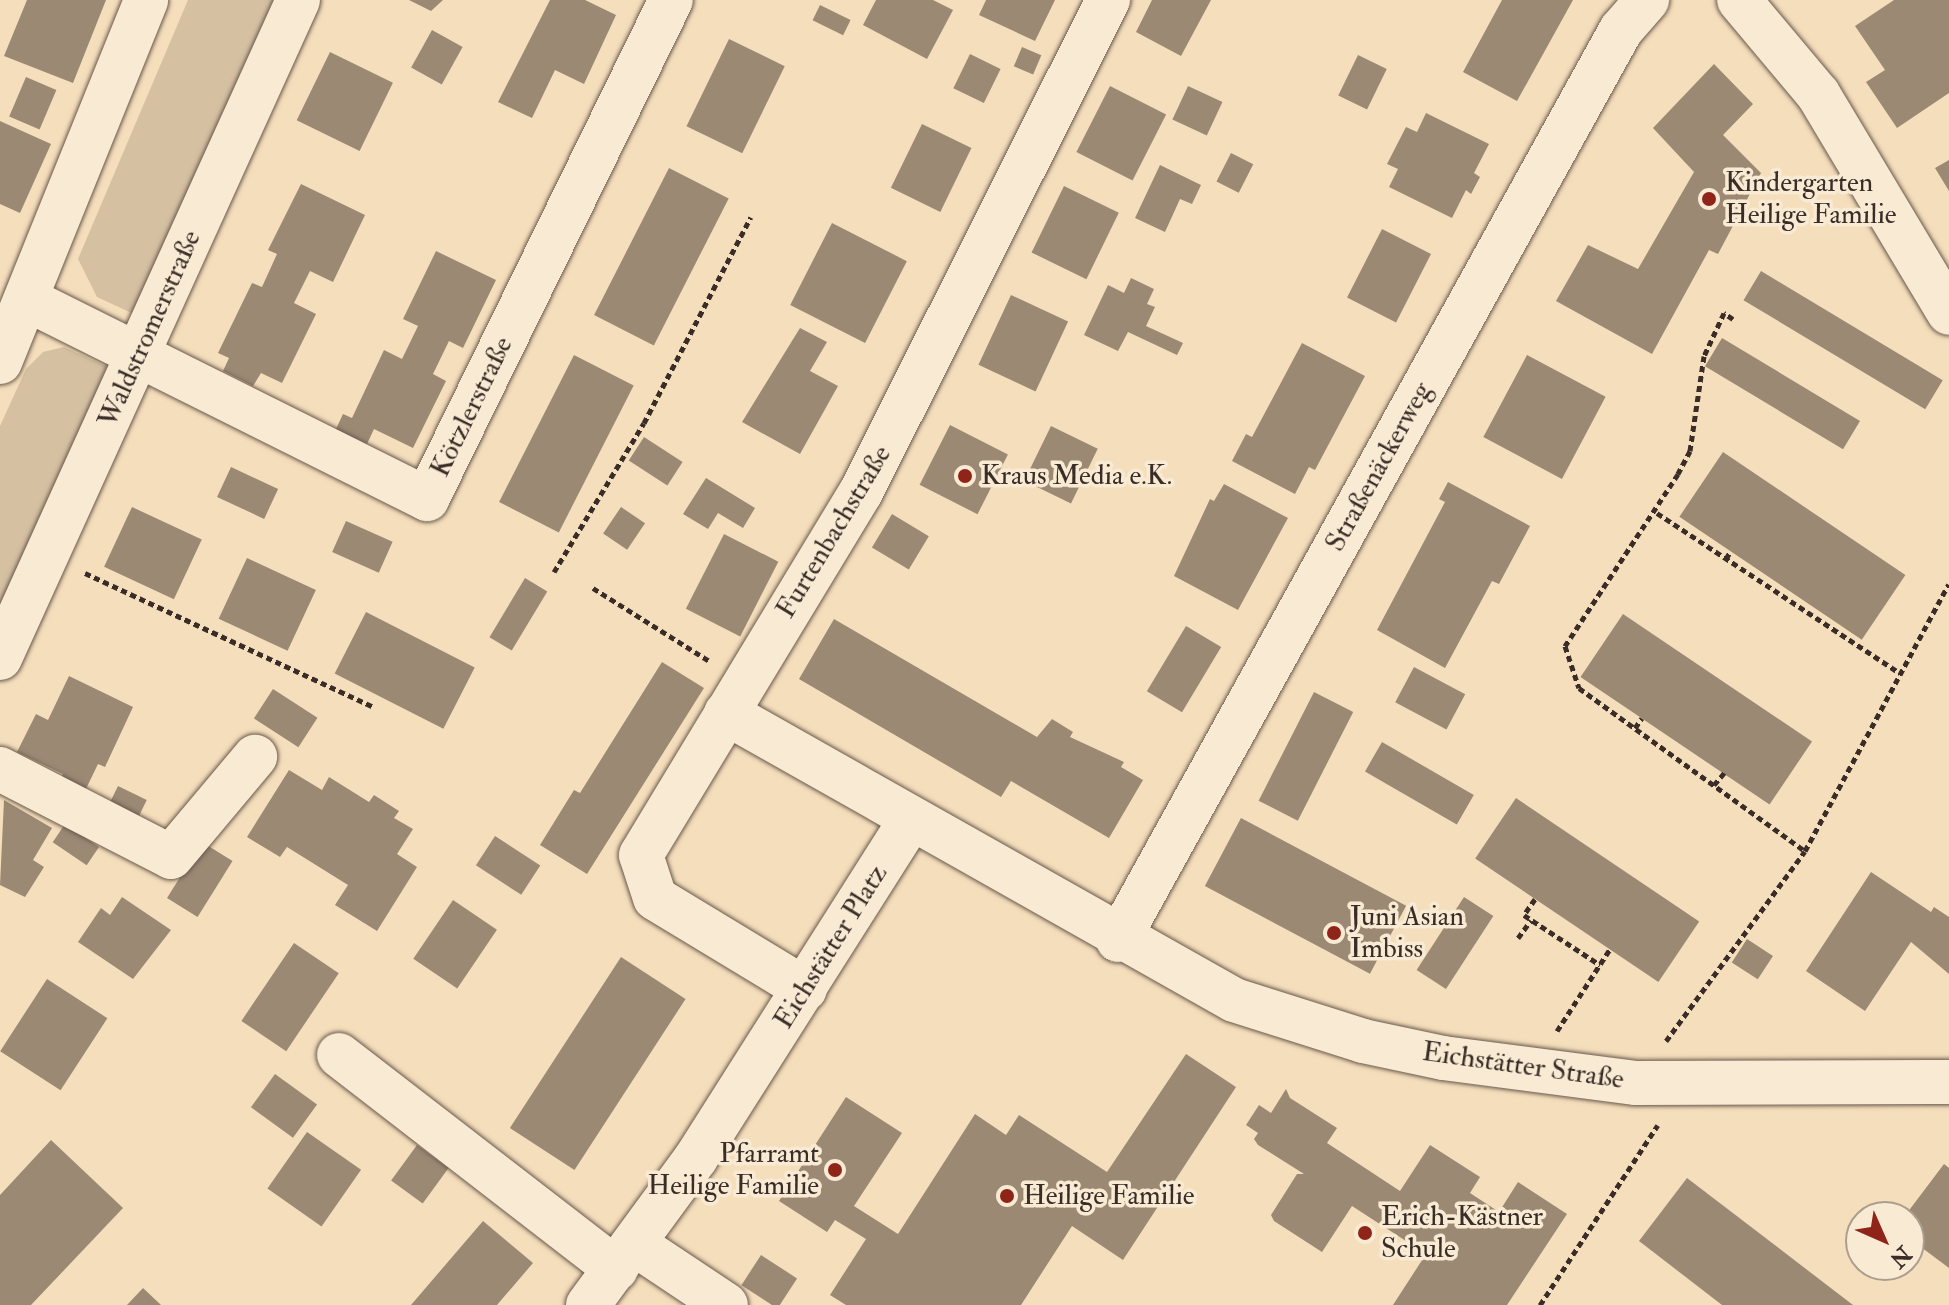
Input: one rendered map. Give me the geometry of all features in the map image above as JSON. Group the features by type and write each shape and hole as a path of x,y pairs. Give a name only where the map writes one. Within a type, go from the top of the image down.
{"street":[{"path":"0,362 28,300 146,0"},
{"name":"Waldstromerstraße","path":"0,658 298,0"},
{"name":"Kötzlerstraße","path":"28,300 427,499 671,0"},
{"name":"Furtenbachstraße","path":"805,989 655,898 641,855 887,444 1108,0"},
{"name":"Straßenäckerweg","path":"1118,940 1621,30 1647,0"},
{"path":"1739,0 1818,94 1949,313"},
{"path":"735,698 910,821 1118,940"},
{"path":"0,769 171,857 255,757"},
{"name":"Eichstätter Platz","path":"588,1305 626,1257 805,989 910,821"},
{"name":"Eichstätter Straße","path":"1118,940 1249,1005 1363,1041 1636,1083 1949,1082"},
{"path":"339,1055 626,1257 726,1305"}],"path":[{"path":"554,572 644,423 751,217"},
{"path":"1733,319 1724,313 1704,356 1690,451 1657,513 1565,646 1579,688 1805,851"},
{"path":"1657,513 1811,610 1900,673"},
{"path":"1726,559 1730,552"},
{"path":"47,556 374,707"},
{"path":"1636,1083 1805,851 1949,584"},
{"path":"593,588 735,698"},
{"path":"1635,728 1642,718"},
{"path":"1714,785 1724,773"},
{"path":"1535,899 1524,915 1600,965"},
{"path":"1518,938 1531,920"},
{"path":"1533,1069 1610,949"},
{"path":"1540,1305 1684,1084"}],"shaded area":[{"path":"188,0 279,0 140,317 97,297 78,259"},
{"path":"64,347 116,371 0,632 0,426 26,369 43,352"}],"building":[{"path":"27,0 106,0 73,83 4,56"},
{"path":"409,0 443,0 431,11"},
{"path":"550,0 585,0 616,15 584,84 555,70 532,118 498,102"},
{"path":"876,0 933,0 953,10 927,59 863,25"},
{"path":"986,0 1055,0 1035,41 979,15"},
{"path":"1152,0 1211,0 1181,56 1136,32"},
{"path":"1502,0 1573,0 1517,101 1463,72"},
{"path":"1894,0 1949,0 1949,93 1897,128 1866,82 1885,70 1855,26"},
{"path":"820,5 851,20 843,35 813,20"},
{"path":"432,30 463,47 442,85 411,68"},
{"path":"729,39 785,66 742,153 686,126"},
{"path":"1022,47 1041,55 1033,75 1014,66"},
{"path":"330,52 393,83 360,151 297,120"},
{"path":"970,54 1001,69 984,103 953,88"},
{"path":"1358,55 1387,69 1367,109 1338,95"},
{"path":"1714,64 1753,104 1723,135 1761,173 1718,254 1709,250 1652,354 1556,301 1588,245 1638,269 1694,172 1653,128"},
{"path":"26,77 56,90 40,129 9,117"},
{"path":"1110,86 1166,115 1133,181 1076,152"},
{"path":"1188,86 1222,102 1207,136 1172,120"},
{"path":"1426,113 1489,144 1474,173 1480,177 1471,194 1466,190 1452,218 1389,187 1398,169 1387,164 1406,127 1417,132"},
{"path":"0,121 51,144 20,213 0,204"},
{"path":"922,124 971,148 940,212 891,188"},
{"path":"1231,153 1253,164 1239,193 1216,182"},
{"path":"1949,160 1949,191 1935,168"},
{"path":"1160,165 1201,185 1192,204 1180,199 1165,232 1135,218"},
{"path":"669,168 729,198 654,345 594,315"},
{"path":"301,184 365,215 333,282 310,271 294,303 316,314 282,383 261,373 253,386 223,371 229,358 218,353 252,283 262,287 277,254 268,250"},
{"path":"1064,186 1119,213 1086,279 1032,253"},
{"path":"832,223 907,261 865,343 790,305"},
{"path":"1382,229 1431,254 1396,323 1347,298"},
{"path":"436,251 496,280 463,348 449,341 433,374 446,381 413,448 374,429 367,444 336,429 343,414 352,418 384,350 402,359 418,326 403,319"},
{"path":"1761,271 1943,380 1925,409 1743,300"},
{"path":"1131,278 1154,289 1147,304 1155,307 1146,326 1183,343 1177,355 1128,332 1118,351 1084,335 1108,285 1124,293"},
{"path":"1011,295 1068,322 1036,391 978,365"},
{"path":"800,328 827,342 810,371 838,386 800,454 742,422"},
{"path":"1722,338 1860,421 1843,449 1705,366"},
{"path":"1302,343 1365,376 1315,470 1309,467 1295,494 1232,461 1246,434 1252,437"},
{"path":"574,355 634,385 559,532 499,502"},
{"path":"1527,355 1606,397 1562,479 1483,437"},
{"path":"950,425 1008,455 977,514 920,485"},
{"path":"1051,426 1098,449 1071,504 1024,481"},
{"path":"644,437 683,462 667,486 629,460"},
{"path":"1723,452 1905,575 1862,640 1679,517"},
{"path":"231,467 278,489 264,519 217,497"},
{"path":"706,478 755,508 743,528 718,513 708,529 683,514"},
{"path":"1448,482 1530,526 1499,584 1492,581 1445,668 1377,630 1445,502 1439,499"},
{"path":"1224,484 1288,518 1238,610 1174,576 1210,499 1214,501"},
{"path":"132,507 202,540 174,599 104,567"},
{"path":"621,507 645,523 627,550 603,534"},
{"path":"892,514 929,536 909,570 872,547"},
{"path":"346,521 393,542 379,573 332,552"},
{"path":"724,534 778,562 740,637 686,609"},
{"path":"247,558 316,590 288,651 219,619"},
{"path":"525,578 547,591 512,651 489,637"},
{"path":"366,612 475,667 443,729 335,673"},
{"path":"1623,614 1812,741 1770,805 1581,677"},
{"path":"834,619 1037,737 1052,719 1073,732 1070,737 1124,762 1121,767 1143,780 1109,838 1011,781 1001,797 799,679"},
{"path":"1186,626 1221,647 1182,712 1147,691"},
{"path":"662,662 704,688 587,874 540,845 574,790 580,793"},
{"path":"1414,667 1465,694 1446,730 1395,702"},
{"path":"69,676 133,707 105,767 98,764 84,793 60,781 63,774 17,752 36,714 48,720"},
{"path":"273,689 317,718 298,747 254,718"},
{"path":"1314,692 1353,712 1298,821 1259,801"},
{"path":"1382,742 1474,795 1457,824 1365,771"},
{"path":"289,770 322,790 329,777 369,802 374,795 399,811 394,818 413,829 397,854 417,867 377,931 335,905 348,885 287,847 280,857 247,837"},
{"path":"118,786 147,800 137,820 108,806"},
{"path":"1516,798 1699,922 1658,982 1475,859"},
{"path":"4,800 52,828 33,860 44,867 25,897 0,885"},
{"path":"1241,818 1406,906 1370,974 1205,886"},
{"path":"65,824 99,847 87,865 53,842"},
{"path":"495,836 540,865 521,895 476,865"},
{"path":"202,842 233,861 198,917 167,898"},
{"path":"1871,872 1931,912 1934,907 1949,917 1949,974 1911,942 1865,1011 1806,971"},
{"path":"122,897 171,930 133,979 78,942 101,908 110,915"},
{"path":"1464,897 1493,916 1446,989 1417,970"},
{"path":"453,900 497,930 457,988 413,959"},
{"path":"1747,939 1773,956 1758,979 1732,962"},
{"path":"294,943 339,973 286,1051 241,1021"},
{"path":"621,957 686,999 574,1170 510,1128"},
{"path":"47,979 107,1018 61,1090 0,1051"},
{"path":"1186,1054 1236,1087 1123,1260 1072,1226 1021,1305 846,1305 830,1295 866,1239 835,1220 827,1232 779,1201 846,1097 902,1133 854,1206 898,1234 975,1114 1006,1135 1019,1115 1107,1172"},
{"path":"275,1074 317,1105 293,1138 251,1107"},
{"path":"1286,1089 1290,1098 1337,1128 1327,1143 1400,1191 1430,1145 1480,1177 1470,1193 1499,1212 1518,1182 1567,1214 1507,1305 1393,1305 1426,1254 1352,1206 1322,1252 1274,1221 1271,1215 1297,1174 1304,1174 1258,1145 1254,1139 1258,1133 1246,1125 1259,1105 1271,1113"},
{"path":"307,1132 361,1170 321,1226 267,1189"},
{"path":"51,1140 123,1208 31,1305 0,1305 0,1195"},
{"path":"417,1145 449,1168 423,1204 391,1181"},
{"path":"1944,1164 1949,1168 1949,1268 1925,1250 1925,1201 1916,1201"},
{"path":"1687,1178 1853,1305 1722,1305 1639,1241"},
{"path":"483,1221 533,1263 497,1305 411,1305"},
{"path":"761,1255 797,1278 780,1305 772,1305 741,1285"},
{"path":"143,1288 161,1305 127,1305"}],"place":[{"name":"Kindergarten Heilige Familie","path":"1709,199"},
{"name":"Kraus Media e.K.","path":"965,476"},
{"name":"Juni Asian Imbiss","path":"1334,933"},
{"name":"Pfarramt Heilige Familie","path":"835,1170"},
{"name":"Heilige Familie","path":"1007,1196"},
{"name":"Erich-Kästner Schule","path":"1365,1233"}]}
